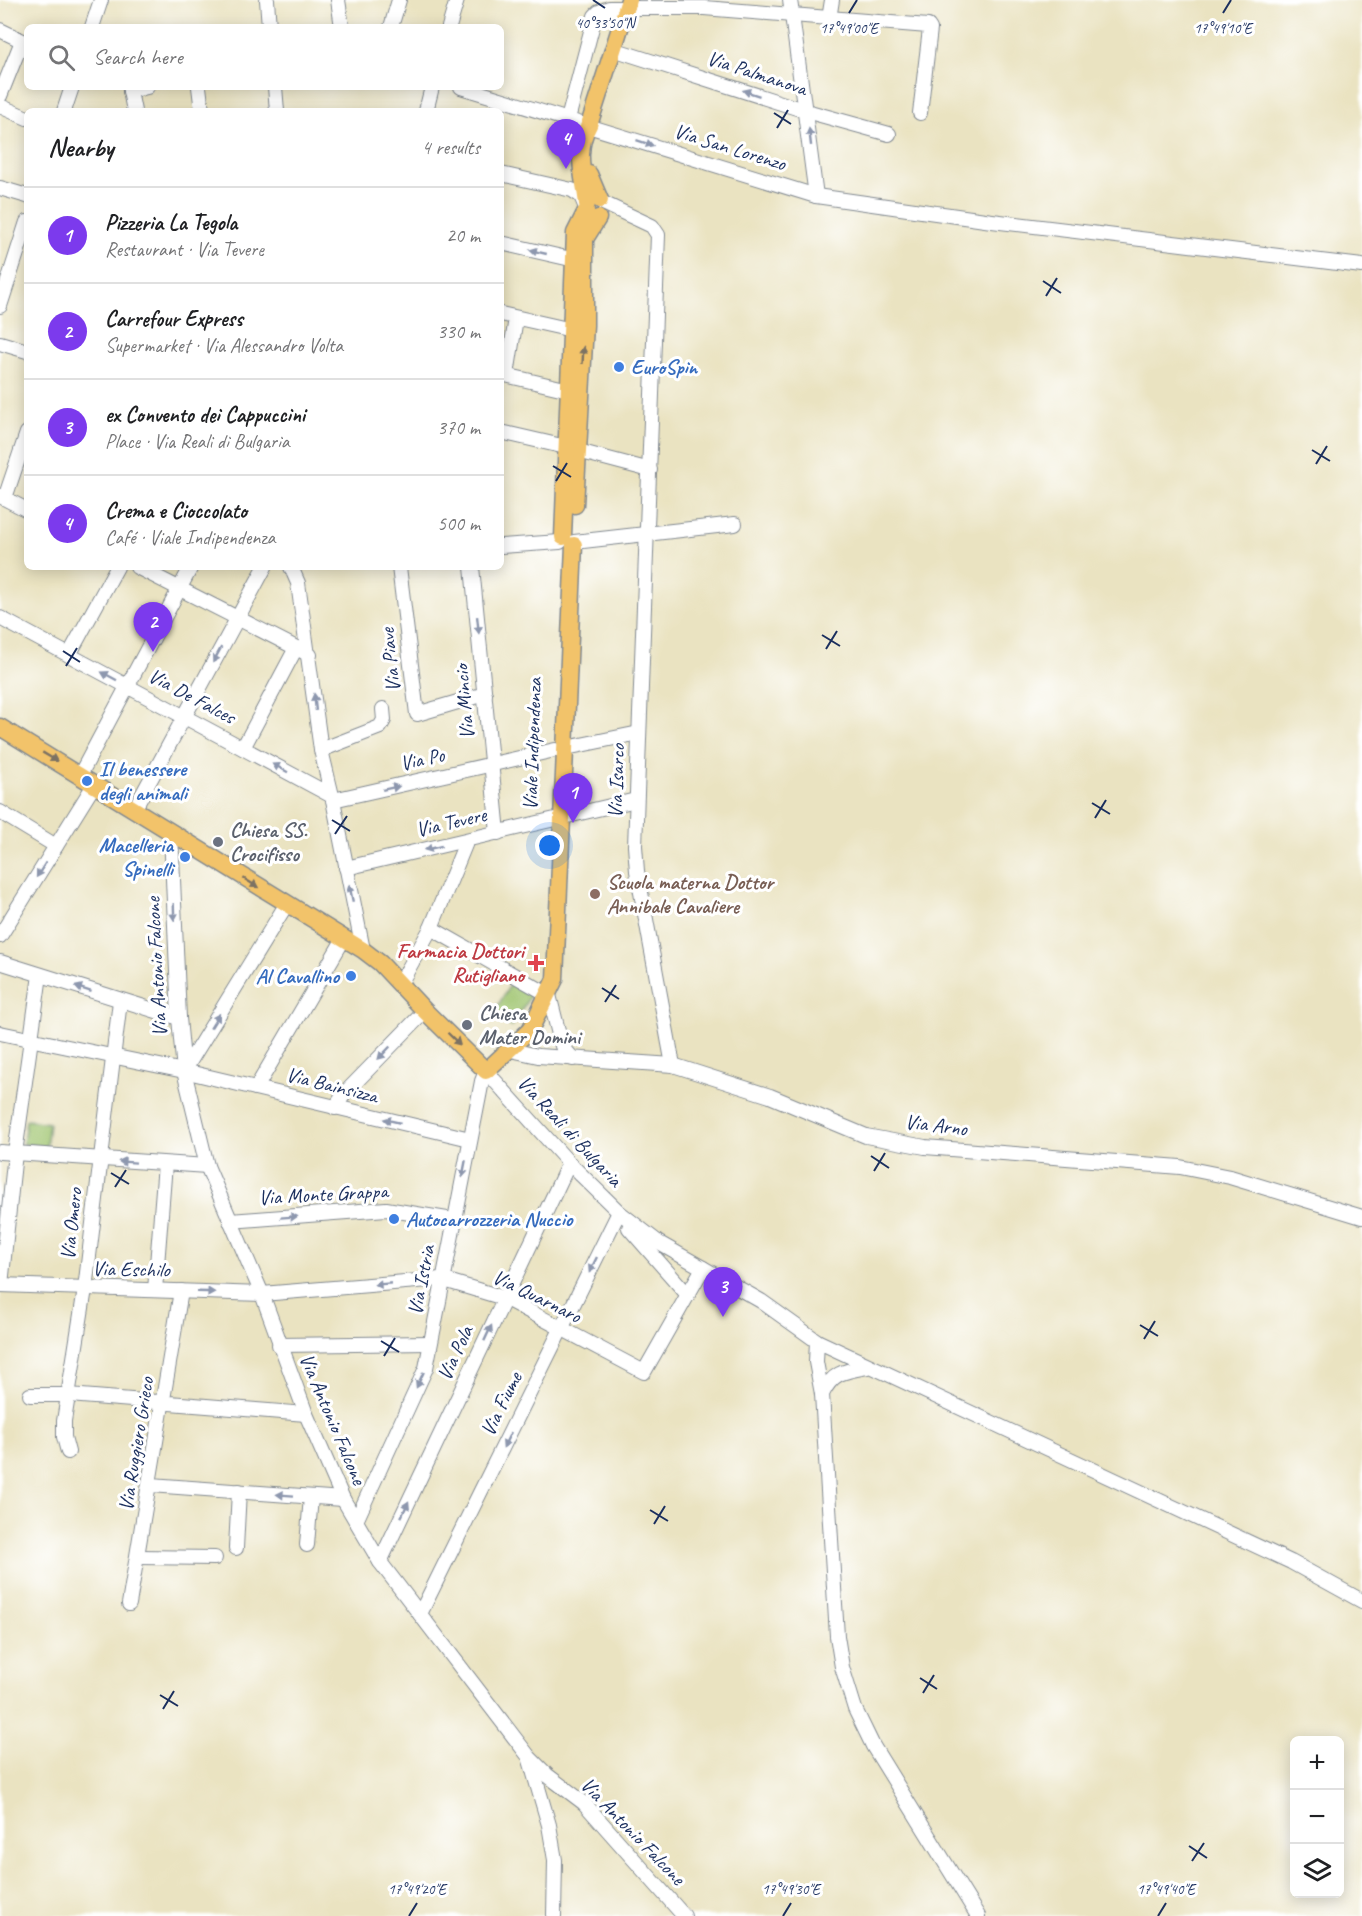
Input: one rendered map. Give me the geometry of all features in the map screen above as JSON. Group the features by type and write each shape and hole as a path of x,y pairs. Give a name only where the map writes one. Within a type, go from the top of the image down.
{"main road":[{"path":"594,209 580,159 582,138 589,125 627,5"},
{"name":"Viale Indipendenza","path":"572,449 569,390 575,233 594,209"},
{"name":"Viale Indipendenza","path":"486,1071 530,1030 555,979 557,819 572,449 585,325 585,239 594,209"},
{"path":"0,728 80,775 363,951 380,963 486,1071"}],"street":[{"path":"93,24 101,0"},
{"path":"267,0 269,24"},
{"path":"338,0 342,24"},
{"path":"392,24 399,0"},
{"path":"450,24 457,0"},
{"path":"790,0 816,196"},
{"path":"829,19 832,0"},
{"path":"568,119 595,16 609,8 627,5 704,8 928,26 930,29 920,113"},
{"path":"0,30 24,42"},
{"path":"0,96 24,44"},
{"name":"Via Palmanova","path":"613,49 806,111 889,134"},
{"path":"65,108 71,90"},
{"path":"125,90 133,108"},
{"path":"199,90 202,108"},
{"path":"275,90 277,108"},
{"path":"427,108 431,90"},
{"name":"Via San Lorenzo","path":"471,90 816,196 992,221 1362,266"},
{"path":"0,106 24,117"},
{"path":"504,175 572,190 594,209"},
{"path":"0,188 24,195"},
{"name":"Via Isarco","path":"594,209 652,225 658,235 636,800 637,871 673,1065"},
{"path":"0,306 24,231"},
{"path":"504,244 575,260"},
{"path":"504,315 572,330"},
{"path":"516,318 504,375 569,390"},
{"path":"0,343 24,350"},
{"path":"504,433 650,470"},
{"path":"24,449 2,497 24,508"},
{"path":"504,546 568,542 735,524"},
{"path":"69,655 115,570"},
{"path":"143,570 310,655"},
{"path":"80,775 190,570"},
{"path":"134,810 263,570"},
{"path":"292,570 298,584 310,655 321,750 333,798 363,951"},
{"name":"Via Piave","path":"399,570 417,714 485,694"},
{"name":"Via Mincio","path":"472,570 498,832"},
{"name":"Via De Falces","path":"0,618 333,798"},
{"path":"243,748 296,648"},
{"path":"321,750 380,727 384,720 384,709"},
{"name":"Via Po","path":"333,798 639,733"},
{"path":"0,936 94,785"},
{"name":"Via Tevere","path":"346,868 636,800"},
{"path":"0,812 56,846"},
{"name":"Via Antonio Falcone","path":"171,833 179,1018 184,1071 207,1166 262,1294 306,1414 343,1499 380,1562 530,1758 547,1775 584,1803 684,1916"},
{"path":"400,984 431,928 467,840"},
{"path":"184,1071 286,905"},
{"path":"431,928 549,995 562,1046 573,1059"},
{"path":"256,1088 343,939"},
{"path":"0,962 179,1018"},
{"path":"0,1285 15,1154 40,975"},
{"name":"Via Omero","path":"68,1452 64,1437 64,1421 85,1289 120,1001"},
{"path":"335,1108 344,1094 425,1011"},
{"name":"Via Bainsizza","path":"0,1034 184,1071 470,1139"},
{"name":"Via Arno","path":"511,1050 538,1056 673,1065 770,1096 867,1136 925,1146 1180,1167 1230,1177 1362,1217"},
{"name":"Via Istria","path":"356,1521 426,1368 441,1279 486,1071"},
{"name":"Via Reali di Bulgaria","path":"486,1071 569,1163 622,1215 658,1243 779,1312 832,1351 1291,1562 1362,1601"},
{"path":"0,1152 207,1166"},
{"name":"Via Pola","path":"380,1562 569,1163"},
{"path":"155,1290 165,1164"},
{"name":"Via Monte Grappa","path":"230,1221 386,1209 453,1220"},
{"name":"Via Reali di Bulgaria","path":"622,1215 629,1227 687,1294"},
{"name":"Via Fiume","path":"420,1614 561,1330 622,1215"},
{"path":"687,1294 703,1268"},
{"name":"Via Quarnaro","path":"262,1294 441,1279 504,1298 644,1372 687,1294"},
{"name":"Via Eschilo","path":"0,1285 262,1294"},
{"name":"Via Ruggiero Grieco","path":"129,1604 151,1485 181,1291"},
{"path":"817,1341 816,1362 822,1394 837,1636 842,1667 855,1709 873,1746 978,1916"},
{"path":"279,1345 430,1343"},
{"path":"822,1394 830,1379 833,1365 832,1351"},
{"path":"830,1379 846,1371 867,1367"},
{"path":"30,1395 69,1395 306,1414"},
{"path":"151,1485 343,1499"},
{"path":"236,1548 239,1491"},
{"path":"307,1545 311,1497"},
{"path":"138,1557 214,1558"},
{"path":"530,1758 555,1860 554,1916"}],"green space":[{"path":"511,983 531,994 512,1027 492,1016"},
{"path":"26,1120 49,1123 46,1147 23,1144"}],"place":[{"name":"Crema e Cioccolato","path":"566,169"},
{"name":"EuroSpin","path":"619,367"},
{"name":"Carrefour Express","path":"153,652"},
{"name":"Il benessere degli animali","path":"87,781"},
{"name":"Pizzeria La Tegola","path":"573,823"},
{"name":"Chiesa SS. Crocifisso","path":"218,842"},
{"name":"Macelleria Spinelli","path":"185,857"},
{"name":"Scuola materna Dottor Annibale Cavaliere","path":"595,894"},
{"name":"Farmacia Dottori Rutigliano","path":"536,963"},
{"name":"Al Cavallino","path":"351,976"},
{"name":"Chiesa Mater Domini","path":"467,1025"},
{"name":"Autocarrozzeria Nuccio","path":"394,1219"},
{"name":"ex Convento dei Cappuccini","path":"723,1317"}]}
